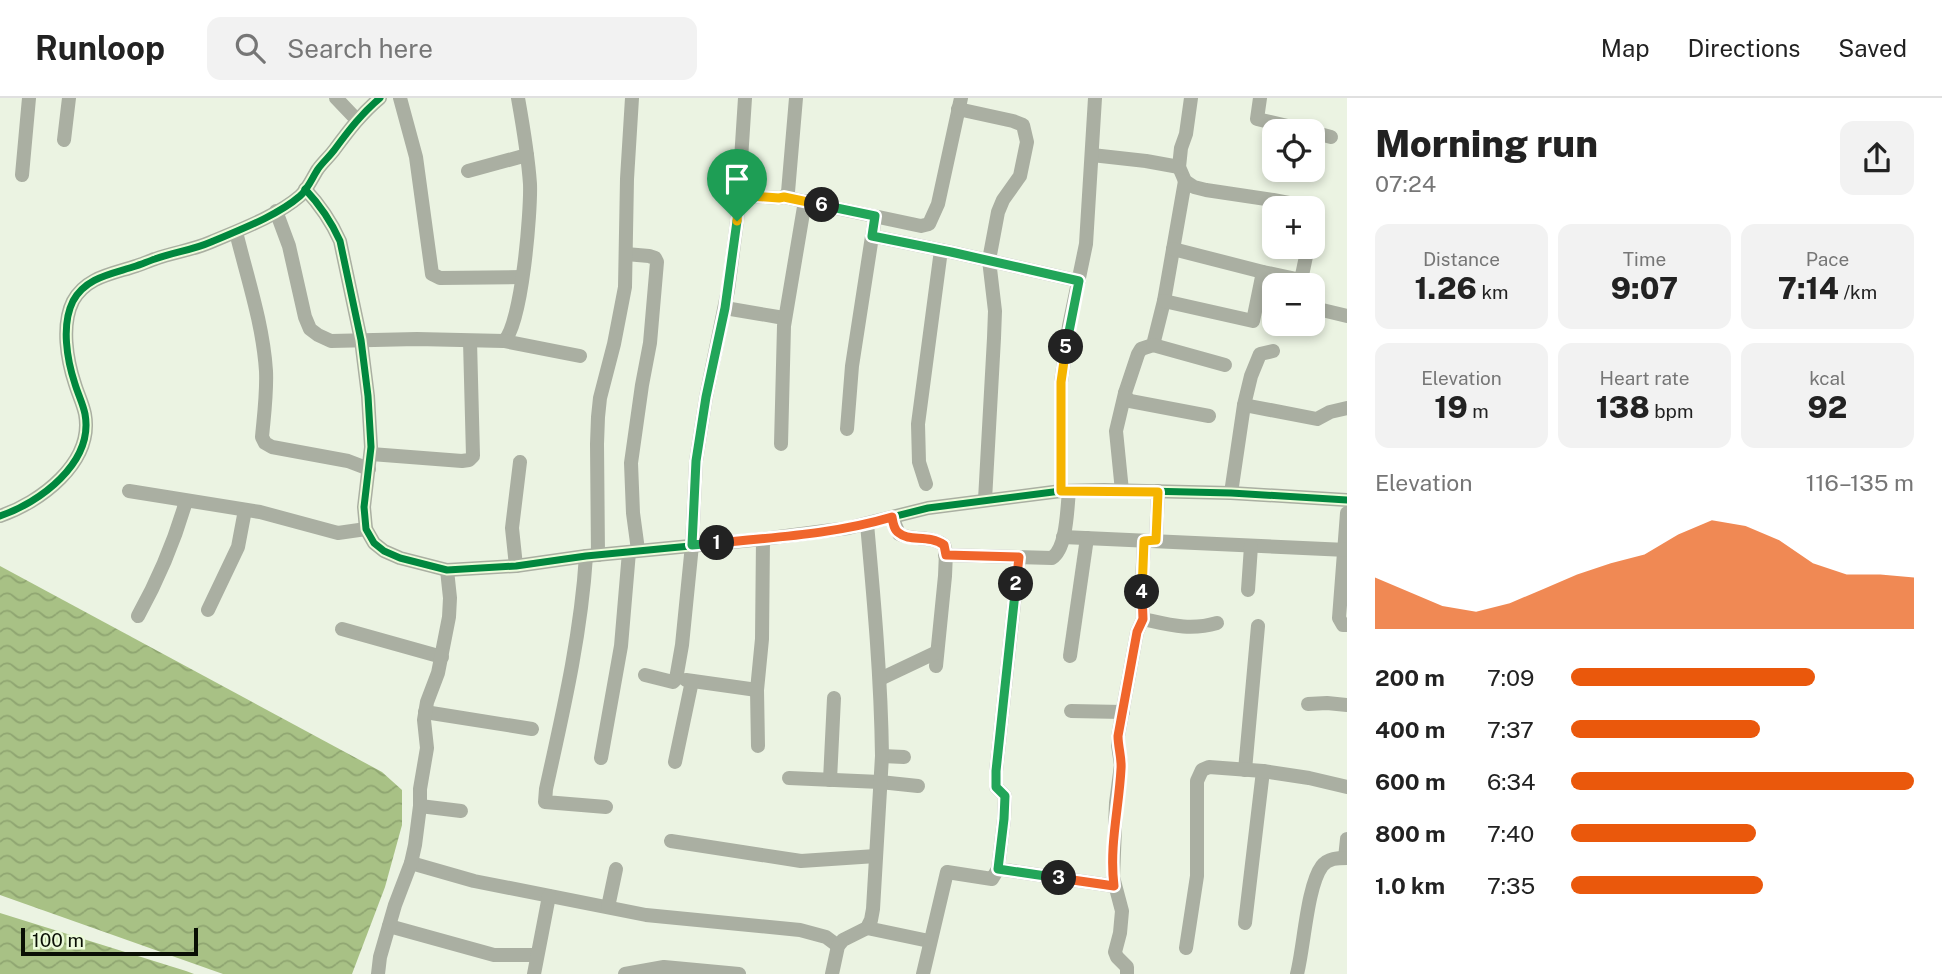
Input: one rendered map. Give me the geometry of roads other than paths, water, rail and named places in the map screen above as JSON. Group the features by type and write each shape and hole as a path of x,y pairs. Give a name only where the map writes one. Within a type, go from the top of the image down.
{"street":[{"path":"22,175 29,98"},
{"path":"64,140 69,98"},
{"path":"337,98 358,120"},
{"path":"0,516 20,508 51,488 69,470 79,453 85,433 85,414 69,361 67,333 70,308 80,292 109,273 156,258 186,252 236,232 302,195 317,170 380,98"},
{"path":"400,98 416,157 432,274 440,278 522,277"},
{"path":"504,341 509,337 513,324 529,217 530,184 519,98"},
{"path":"606,807 545,802 565,709 592,556 600,398 625,287 632,98"},
{"path":"676,679 692,545 696,461 725,308 737,221 745,98"},
{"path":"784,197 790,181 796,98"},
{"path":"946,555 1052,558 1059,552 1063,537 1065,491 1061,382 1069,326 1086,244 1096,98"},
{"path":"1191,98 1179,167 1185,181 1206,190 1262,198"},
{"path":"1260,98 1257,119 1262,120"},
{"path":"739,195 784,197 921,226 929,224 938,204 960,104 1023,125 1027,142 1020,176 998,212 989,260 995,311 985,500"},
{"path":"1325,136 1331,137"},
{"path":"468,171 527,155"},
{"path":"1092,155 1179,167"},
{"path":"1153,345 1164,301 1185,181"},
{"path":"305,189 327,216 340,241 361,340 371,454 364,507 366,529 374,543 400,558 447,570 516,566 762,539 867,524 928,508 1065,491 1231,493 1347,500"},
{"path":"780,444 785,318 805,201"},
{"path":"276,211 289,246 310,329 318,335 331,341 504,341 580,356"},
{"path":"847,429 852,366 875,216"},
{"path":"236,232 265,361 262,437 265,443 272,447 348,461 369,470"},
{"path":"872,236 1079,281"},
{"path":"1173,249 1268,273"},
{"path":"926,484 919,462 918,424 941,250"},
{"path":"601,758 621,646 634,551 631,463 650,343 657,262 649,256 626,254"},
{"path":"1164,301 1254,321 1264,272"},
{"path":"725,308 785,318"},
{"path":"1325,311 1347,316"},
{"path":"371,454 462,461 473,456 470,341"},
{"path":"1122,491 1116,431 1125,393 1142,349 1153,345 1225,365"},
{"path":"1231,493 1251,376 1259,354 1273,351"},
{"path":"1125,393 1130,401 1209,416"},
{"path":"1244,405 1317,419 1347,408"},
{"path":"516,566 512,528 520,463"},
{"path":"129,491 275,515 338,533 366,529"},
{"path":"1127,974 1126,967 1116,957 1115,952 1122,911 1114,886 1113,857 1121,765 1118,745 1137,632 1143,619 1142,583 1158,492"},
{"path":"138,616 168,556 186,501"},
{"path":"208,610 238,547 245,510"},
{"path":"1347,513 1339,618 1343,625 1347,625"},
{"path":"880,679 937,659 946,555 944,545 937,540 899,534 892,517"},
{"path":"832,974 838,946 843,940 867,928 873,909 882,756 880,679 867,524"},
{"path":"1063,537 1345,549"},
{"path":"1070,656 1087,538"},
{"path":"758,746 762,539"},
{"path":"1248,590 1251,546"},
{"path":"923,974 947,872 992,879 998,869 1005,796 996,787 996,771 1019,557"},
{"path":"379,974 380,957 411,863 427,748 425,712 442,657 449,617 447,570"},
{"path":"1143,619 1201,628 1217,623"},
{"path":"1245,770 1258,626"},
{"path":"342,629 442,657"},
{"path":"645,675 673,682 676,679 757,690"},
{"path":"675,762 692,681"},
{"path":"830,780 834,698"},
{"path":"1308,704 1327,702 1347,705"},
{"path":"1071,711 1123,712"},
{"path":"425,712 532,729"},
{"path":"882,756 904,757"},
{"path":"1186,948 1197,876 1196,799 1202,770 1209,767 1264,771 1347,787"},
{"path":"1245,923 1264,771"},
{"path":"789,778 918,786"},
{"path":"420,806 461,811"},
{"path":"1297,974 1313,887 1321,866 1329,859 1346,858 1347,839"},
{"path":"671,841 801,860 876,856"},
{"path":"411,863 474,881 646,915 800,930 826,937 838,946"},
{"path":"608,907 616,869"},
{"path":"998,869 1114,886"},
{"path":"534,974 549,896"},
{"path":"389,926 494,955 537,955"},
{"path":"867,928 929,941"},
{"path":"625,974 664,967 739,974"}],"water":[{"path":"0,566 382,772 402,790 402,825 385,887 352,974 223,974 0,895"},
{"path":"0,913 186,971 194,974 0,974"}]}
